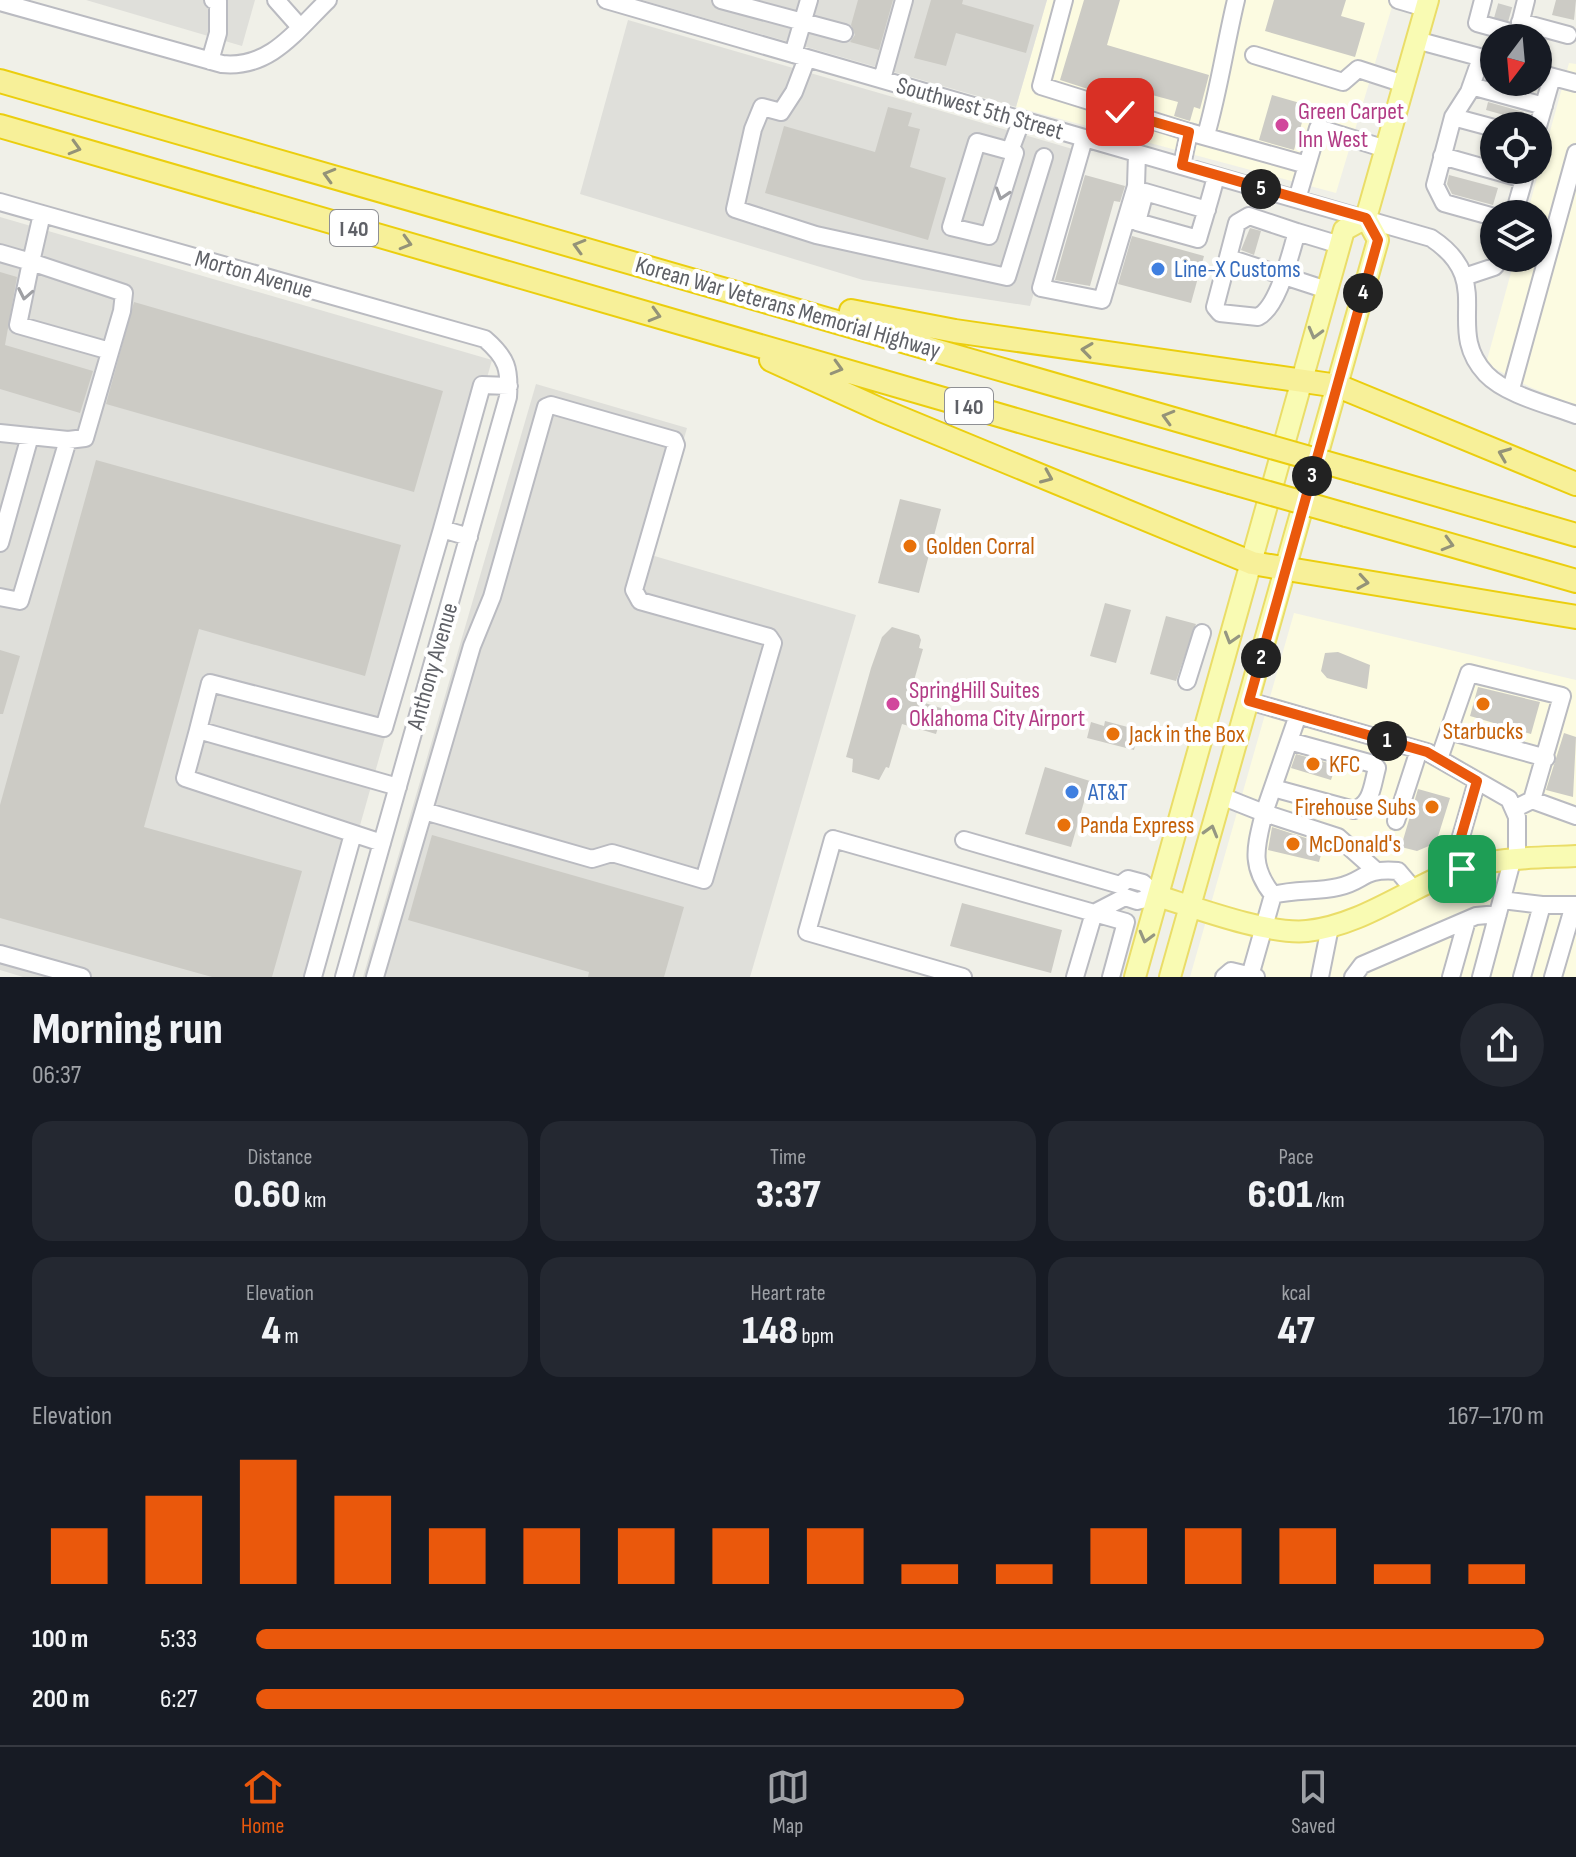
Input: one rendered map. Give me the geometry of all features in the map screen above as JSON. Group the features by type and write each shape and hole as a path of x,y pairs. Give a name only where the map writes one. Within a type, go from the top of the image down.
{"highway":[{"name":"Korean War Veterans Memorial Highway","path":"0,81 1576,535"},
{"name":"Korean War Veterans Memorial Highway","path":"0,126 1576,581"},
{"path":"681,275 920,325 1338,386 1576,484"},
{"path":"708,330 881,410 1252,563 1576,617"}],"main road":[{"path":"1170,977 1378,240 1366,218 1426,4"},
{"path":"1135,977 1344,230 1366,218"},
{"path":"1158,896 1262,925 1304,932 1330,927 1462,869 1515,860 1576,856"}],"street":[{"path":"210,61 218,33 217,0"},
{"path":"276,0 300,27"},
{"path":"0,2 28,5 210,61 240,66 252,64 273,53 328,0"},
{"name":"Southwest 5th Street","path":"609,0 1431,238 1452,254 1467,276"},
{"path":"669,18 675,0"},
{"path":"721,0 844,33"},
{"path":"809,0 802,22 794,92 781,112 762,107 753,129 735,209 816,235 1007,277 1044,157"},
{"path":"882,79 904,0"},
{"path":"1064,0 1041,86 1307,165"},
{"path":"1182,165 1223,75 1222,59 1236,0"},
{"path":"1398,0 1426,4"},
{"path":"1506,18 1526,0"},
{"path":"1506,18 1568,35"},
{"path":"1416,40 1480,58"},
{"path":"1254,55 1343,82 1358,69 1404,84"},
{"path":"1480,71 1453,117 1435,185 1444,203 1480,213"},
{"path":"1552,77 1576,83"},
{"path":"1471,86 1544,106"},
{"path":"1542,112 1544,96"},
{"path":"1453,117 1480,124"},
{"path":"1013,152 977,142 951,227 989,236 1013,152 1022,119"},
{"path":"1279,225 1307,165 1318,128 1386,149"},
{"path":"1084,139 1041,288 1102,300 1136,186 1137,153"},
{"path":"1511,389 1576,153"},
{"path":"1442,156 1524,179 1518,200"},
{"path":"1207,210 1216,176"},
{"name":"Morton Avenue","path":"0,202 485,339 504,355"},
{"path":"42,214 18,325 110,351"},
{"path":"1297,232 1285,274 1263,315 1220,313 1215,307 1237,223 1249,216 1340,245"},
{"path":"0,253 124,293 85,438 68,440 0,433"},
{"path":"1229,258 1327,290"},
{"path":"1480,272 1467,276 1469,346 1487,375 1511,389 1576,415"},
{"name":"Anthony Avenue","path":"344,977 509,386 510,370 504,355"},
{"path":"384,728 482,385 509,386"},
{"path":"375,977 472,646 492,597 546,407 551,405 674,440 676,445 634,590 640,601 769,637 773,643 704,880 612,853 592,859 424,811"},
{"path":"0,543 30,436"},
{"path":"0,597 20,601 68,440"},
{"path":"452,491 480,498"},
{"path":"442,529 469,537"},
{"path":"1187,681 1202,633"},
{"path":"1439,759 1469,673 1562,696 1532,800 1514,809"},
{"path":"382,843 185,778 210,683 412,738"},
{"path":"1249,701 1419,750 1509,799 1517,817 1515,860 1481,977"},
{"path":"1558,710 1576,714"},
{"path":"1273,895 1259,877 1256,849 1264,813 1298,715"},
{"path":"198,730 398,787"},
{"path":"1449,731 1546,758"},
{"path":"1273,788 1354,810 1364,807 1377,768 1373,764 1289,741"},
{"path":"1396,821 1419,750"},
{"path":"1462,869 1460,840 1477,781"},
{"path":"1221,796 1338,837 1374,869"},
{"path":"1532,800 1576,816"},
{"path":"313,977 353,834"},
{"path":"963,977 807,932 833,839 1126,922 1111,977"},
{"path":"964,840 1122,891 1137,901 1158,896"},
{"path":"1273,895 1299,888 1339,887 1374,869 1398,871 1414,890"},
{"path":"1075,977 1094,913 1122,891"},
{"path":"1224,977 1231,971 1253,976 1262,925 1273,895"},
{"path":"1522,977 1542,905"},
{"path":"1353,977 1362,965 1500,907 1575,905 1553,977"},
{"path":"1451,977 1467,920"},
{"path":"1322,976 1330,927"},
{"path":"0,954 72,976"}],"shaded area":[{"path":"86,0 255,0 242,46"},
{"path":"642,0 1047,0 1016,107"},
{"path":"1047,0 1394,0 1336,193 1016,107"},
{"path":"628,20 1076,150 1030,306 863,280 580,194"},
{"path":"1569,63 1576,64 1576,406 1530,387 1494,368 1487,360 1511,272 1552,272 1552,200 1531,200 1535,184 1552,184 1552,124"},
{"path":"0,217 492,360 317,977 23,977 0,970"},
{"path":"536,384 687,428 651,555 856,615 750,977 363,977"},
{"path":"1294,613 1576,680 1576,977 1190,977"}],"building":[{"path":"858,0 893,0 879,50 850,42 855,35 851,25"},
{"path":"931,0 963,0 962,4 1034,25 1026,53 956,33 946,66 914,58"},
{"path":"1084,0 1120,0 1107,45 1209,75 1200,109 1194,107 1190,121 1174,116 1178,102 1097,80 1094,91 1060,80"},
{"path":"1274,0 1346,0 1341,16 1365,23 1355,57 1265,31"},
{"path":"1556,0 1576,0 1574,20 1552,15"},
{"name":"Green Carpet Inn West","path":"1272,95 1307,105 1294,150 1259,140"},
{"path":"1488,102 1524,112 1493,112 1486,110"},
{"path":"888,107 912,113 908,126 920,129 910,167 946,178 928,240 765,193 784,126 875,152"},
{"path":"1085,175 1125,186 1120,202 1114,201 1090,286 1055,280"},
{"path":"1449,175 1498,188 1494,200 1480,202 1452,194 1447,184"},
{"path":"1250,228 1261,231 1254,255 1241,250"},
{"name":"Line-X Customs","path":"1132,236 1204,256 1191,303 1118,284"},
{"path":"0,272 17,277 5,345 93,371 80,413 0,389"},
{"path":"134,302 443,391 414,492 106,404"},
{"path":"96,460 401,545 365,676 199,629 144,827 302,871 272,977 212,977 0,918 0,805"},
{"name":"Golden Corral","path":"900,499 941,509 919,593 878,583"},
{"path":"1105,603 1131,610 1116,663 1090,656"},
{"path":"1166,616 1196,624 1176,681 1150,674"},
{"name":"SpringHill Suites Oklahoma City Airport","path":"892,627 919,635 921,640 919,648 923,649 909,698 944,709 936,734 902,724 889,768 886,767 879,780 852,772 853,759 846,757 871,668 882,637"},
{"path":"0,650 20,656 3,714 0,714"},
{"path":"1338,652 1370,665 1367,689 1327,678 1321,671 1325,653"},
{"path":"1478,687 1540,702 1531,734 1470,716"},
{"name":"Jack in the Box","path":"1105,721 1139,730 1134,750 1087,738 1091,722 1104,726"},
{"path":"1564,733 1576,737 1573,797 1546,790"},
{"name":"KFC","path":"1296,754 1336,765 1331,780 1291,768"},
{"path":"1045,767 1090,781 1071,847 1025,834"},
{"path":"1418,789 1450,798 1436,843 1417,851 1401,847"},
{"name":"McDonald's","path":"1272,827 1324,844 1319,862 1268,850"},
{"path":"432,835 684,907 664,977 588,977 589,972 408,920"},
{"path":"962,903 1062,930 1051,973 950,946"}],"tunnel":[{"path":"1496,11 1510,15"}],"place":[{"name":"Green Carpet Inn West","path":"1282,125"},
{"name":"Line-X Customs","path":"1158,269"},
{"name":"Golden Corral","path":"910,546"},
{"name":"SpringHill Suites Oklahoma City Airport","path":"893,704"},
{"name":"Starbucks","path":"1483,704"},
{"name":"Jack in the Box","path":"1113,734"},
{"name":"KFC","path":"1313,764"},
{"name":"AT&T","path":"1072,792"},
{"name":"Firehouse Subs","path":"1432,807"},
{"name":"Panda Express","path":"1064,825"},
{"name":"McDonald's","path":"1293,844"}],"route":[{"path":"1120,112 1189,132 1182,165 1366,218 1378,240 1249,701 1427,752 1477,781 1460,840 1462,869"}]}
